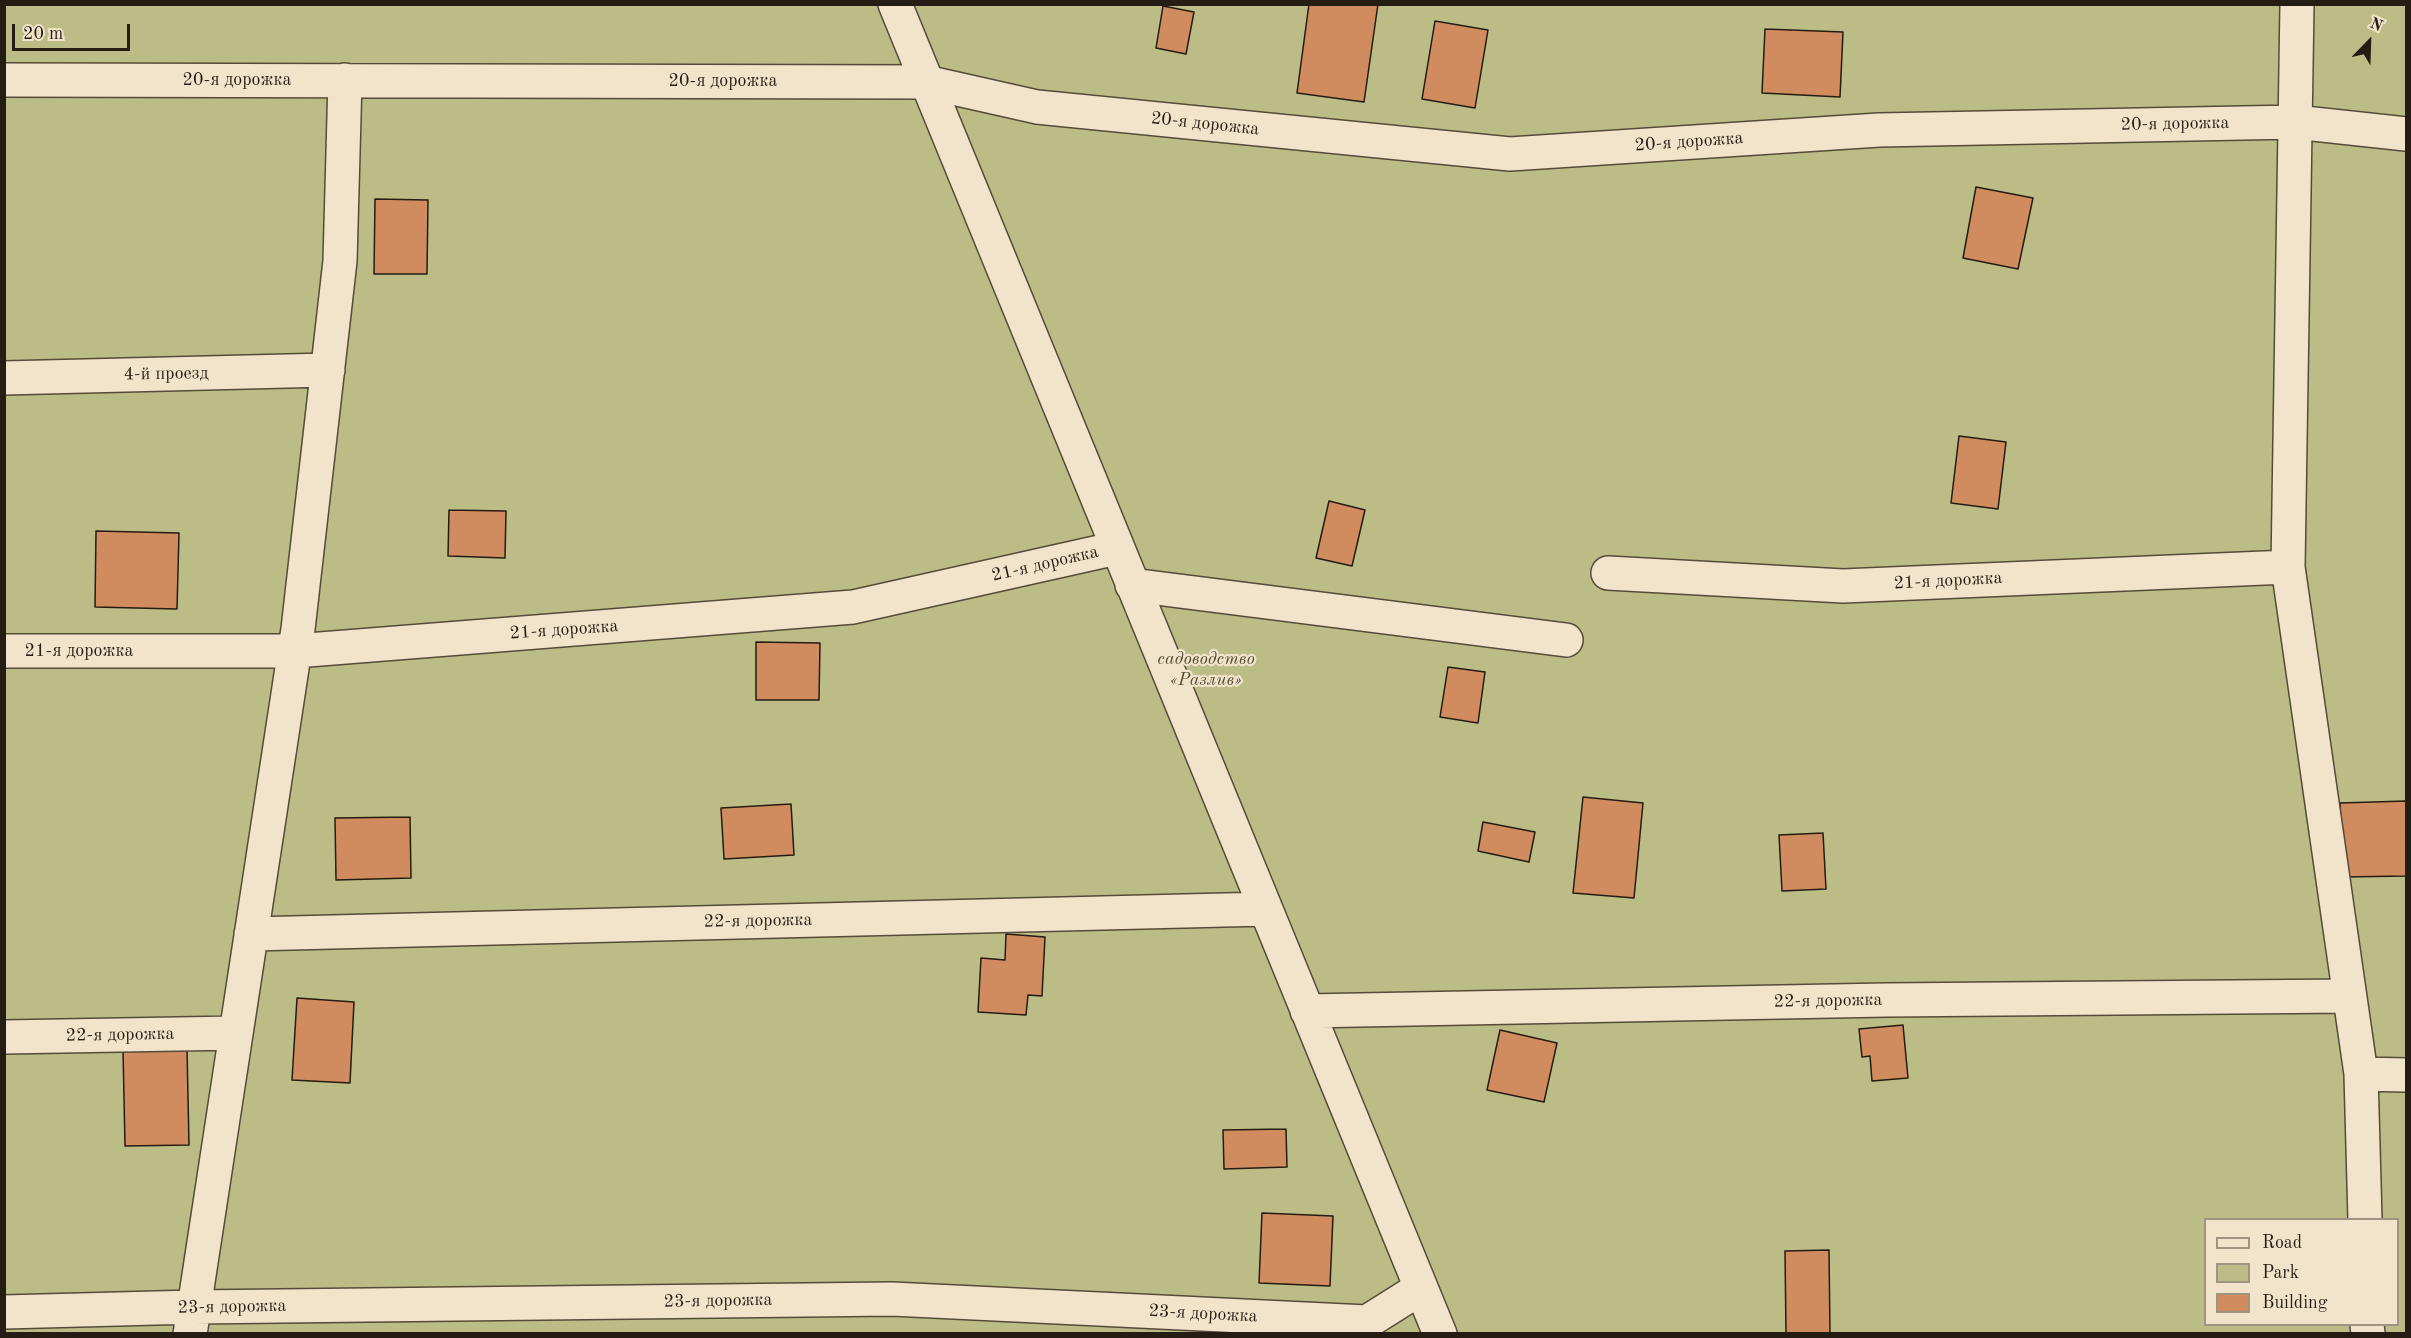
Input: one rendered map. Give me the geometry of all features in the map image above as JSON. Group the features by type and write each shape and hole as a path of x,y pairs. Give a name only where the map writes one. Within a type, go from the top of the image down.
{"street":[{"path":"895,4 1440,1334"},
{"path":"2297,4 2288,567 2361,1074 2365,1218"},
{"name":"20-я дорожка","path":"4,80 926,82 1037,107 1510,154 1879,130 2295,122 2406,134"},
{"path":"192,1320 295,651 340,261 345,80"},
{"name":"4-й проезд","path":"4,378 328,370"},
{"name":"21-я дорожка","path":"4,651 295,651 853,608 1117,548"},
{"name":"21-я дорожка","path":"1608,573 1843,586 2288,567"},
{"path":"1132,585 1566,640"},
{"name":"22-я дорожка","path":"251,934 1265,909"},
{"name":"22-я дорожка","path":"1307,1011 1886,1000 2349,996"},
{"name":"22-я дорожка","path":"4,1037 236,1033"},
{"path":"2361,1074 2406,1075"},
{"name":"23-я дорожка","path":"4,1312 192,1320 892,1299 1367,1322 1421,1288"}],"green space":[{"name":"садоводство «Разлив»","path":"5,5 2406,5 2406,1333 5,1334"}],"building":[{"path":"1309,4 1378,4 1364,102 1297,93"},
{"path":"1163,6 1194,12 1186,54 1156,48"},
{"path":"1435,21 1488,30 1475,108 1422,99"},
{"path":"1765,29 1843,32 1840,97 1762,93"},
{"path":"1976,187 2033,198 2018,269 1963,258"},
{"path":"375,199 428,200 427,274 374,274"},
{"path":"1959,436 2006,442 1998,509 1951,503"},
{"path":"1329,501 1365,510 1352,566 1316,558"},
{"path":"449,510 506,511 505,558 448,556"},
{"path":"96,531 179,533 177,609 95,607"},
{"path":"756,642 820,643 819,700 756,700"},
{"path":"1448,667 1485,672 1478,723 1440,717"},
{"path":"1583,797 1643,803 1634,898 1573,893"},
{"path":"2406,801 2406,876 2342,877 2340,803"},
{"path":"791,804 794,855 724,859 721,808"},
{"path":"410,817 411,878 336,880 335,818"},
{"path":"1483,822 1535,832 1529,862 1478,851"},
{"path":"1823,833 1826,889 1782,891 1779,835"},
{"path":"1006,934 1045,937 1042,996 1028,995 1026,1015 978,1012 981,958 1005,960"},
{"path":"297,998 354,1002 350,1083 292,1080"},
{"path":"1903,1025 1908,1078 1872,1081 1870,1056 1862,1057 1859,1029"},
{"path":"1500,1030 1557,1043 1544,1102 1487,1090"},
{"path":"187,1049 189,1145 125,1146 123,1050"},
{"path":"1286,1129 1287,1167 1224,1169 1223,1130"},
{"path":"1262,1213 1333,1216 1330,1286 1259,1283"},
{"path":"1829,1250 1830,1334 1786,1334 1785,1251"}]}
